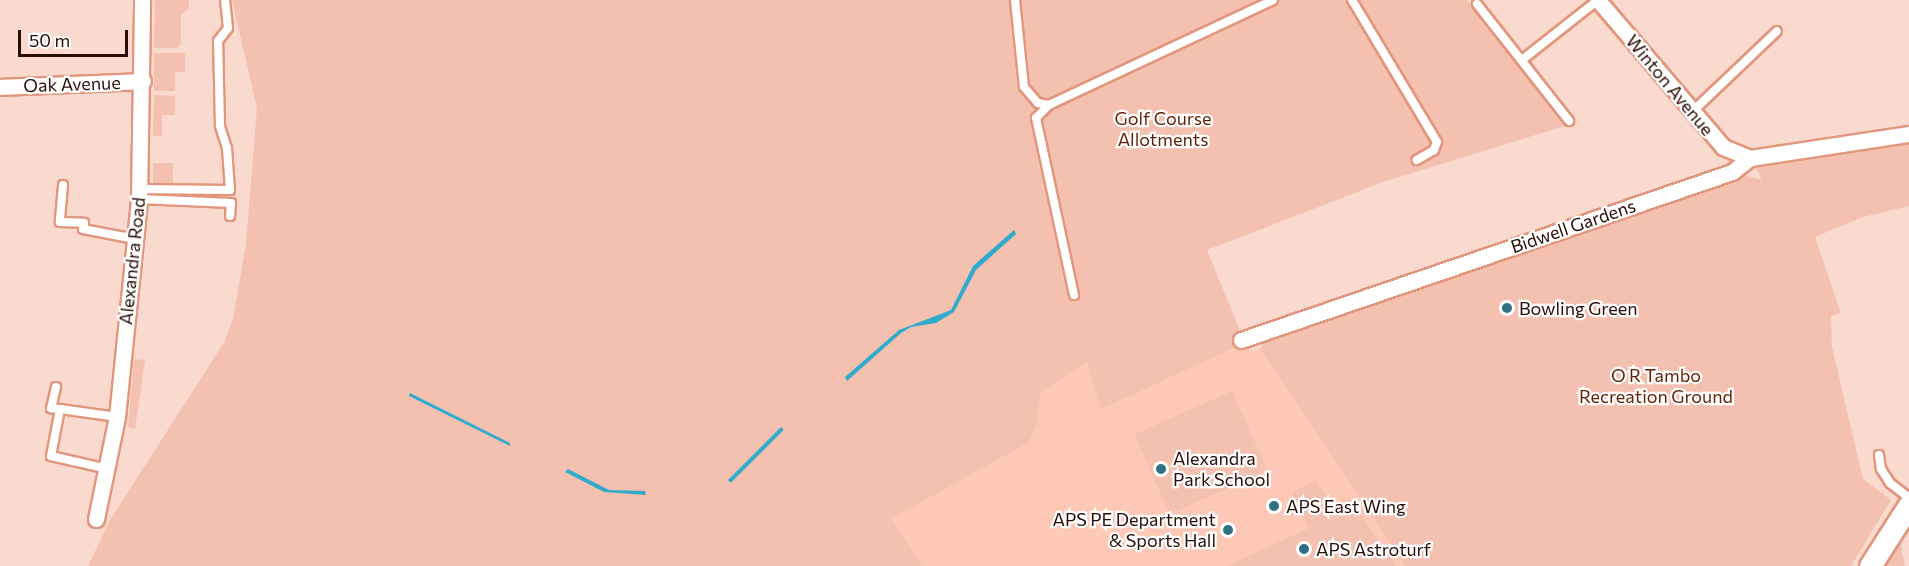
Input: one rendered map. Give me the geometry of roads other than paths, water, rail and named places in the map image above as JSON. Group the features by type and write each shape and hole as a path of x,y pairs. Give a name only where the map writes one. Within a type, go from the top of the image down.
{"main road":[{"path":"1870,566 1909,505"}],"street":[{"name":"Alexandra Road","path":"96,519 117,417 139,194 143,81 142,0"},
{"name":"Winton Avenue","path":"1598,0 1724,147 1750,158"},
{"name":"Oak Avenue","path":"0,87 143,81"},
{"name":"Bidwell Gardens","path":"1241,340 1732,172 1750,158 1909,134"}],"lane":[{"path":"139,194 230,190 227,148 220,126 218,41 228,28 225,0"},
{"path":"1015,0 1024,87 1038,103 1049,105"},
{"path":"1074,295 1034,124 1049,105 1273,0"},
{"path":"1352,0 1437,142 1434,150 1417,160"},
{"path":"1522,60 1598,0"},
{"path":"1477,4 1569,122"},
{"path":"1692,112 1778,31"},
{"path":"63,185 60,222 84,223 83,230 135,239"},
{"path":"139,194 231,203 230,216"},
{"path":"56,387 51,408 117,417"},
{"path":"60,409 51,456 108,469"},
{"path":"1879,455 1881,469 1890,483 1909,498"}],"water":[{"path":"1014,230 1016,234 976,270 954,312 936,323 911,327 901,333 847,381 845,377 899,330 951,310 973,266"},
{"path":"410,393 510,443 510,446 409,396"},
{"path":"781,427 784,430 731,483 728,480"},
{"path":"568,469 609,490 645,491 646,495 604,492 565,472"}],"place":[{"name":"Bowling Green","path":"1507,308"},
{"name":"Alexandra Park School","path":"1161,469"},
{"name":"APS East Wing","path":"1274,506"},
{"name":"APS PE Department & Sports Hall","path":"1228,530"},
{"name":"APS Astroturf","path":"1304,549"}],"park label":[{"name":"Golf Course Allotments","path":"1163,129"},
{"name":"O R Tambo Recreation Ground","path":"1656,386"}]}
